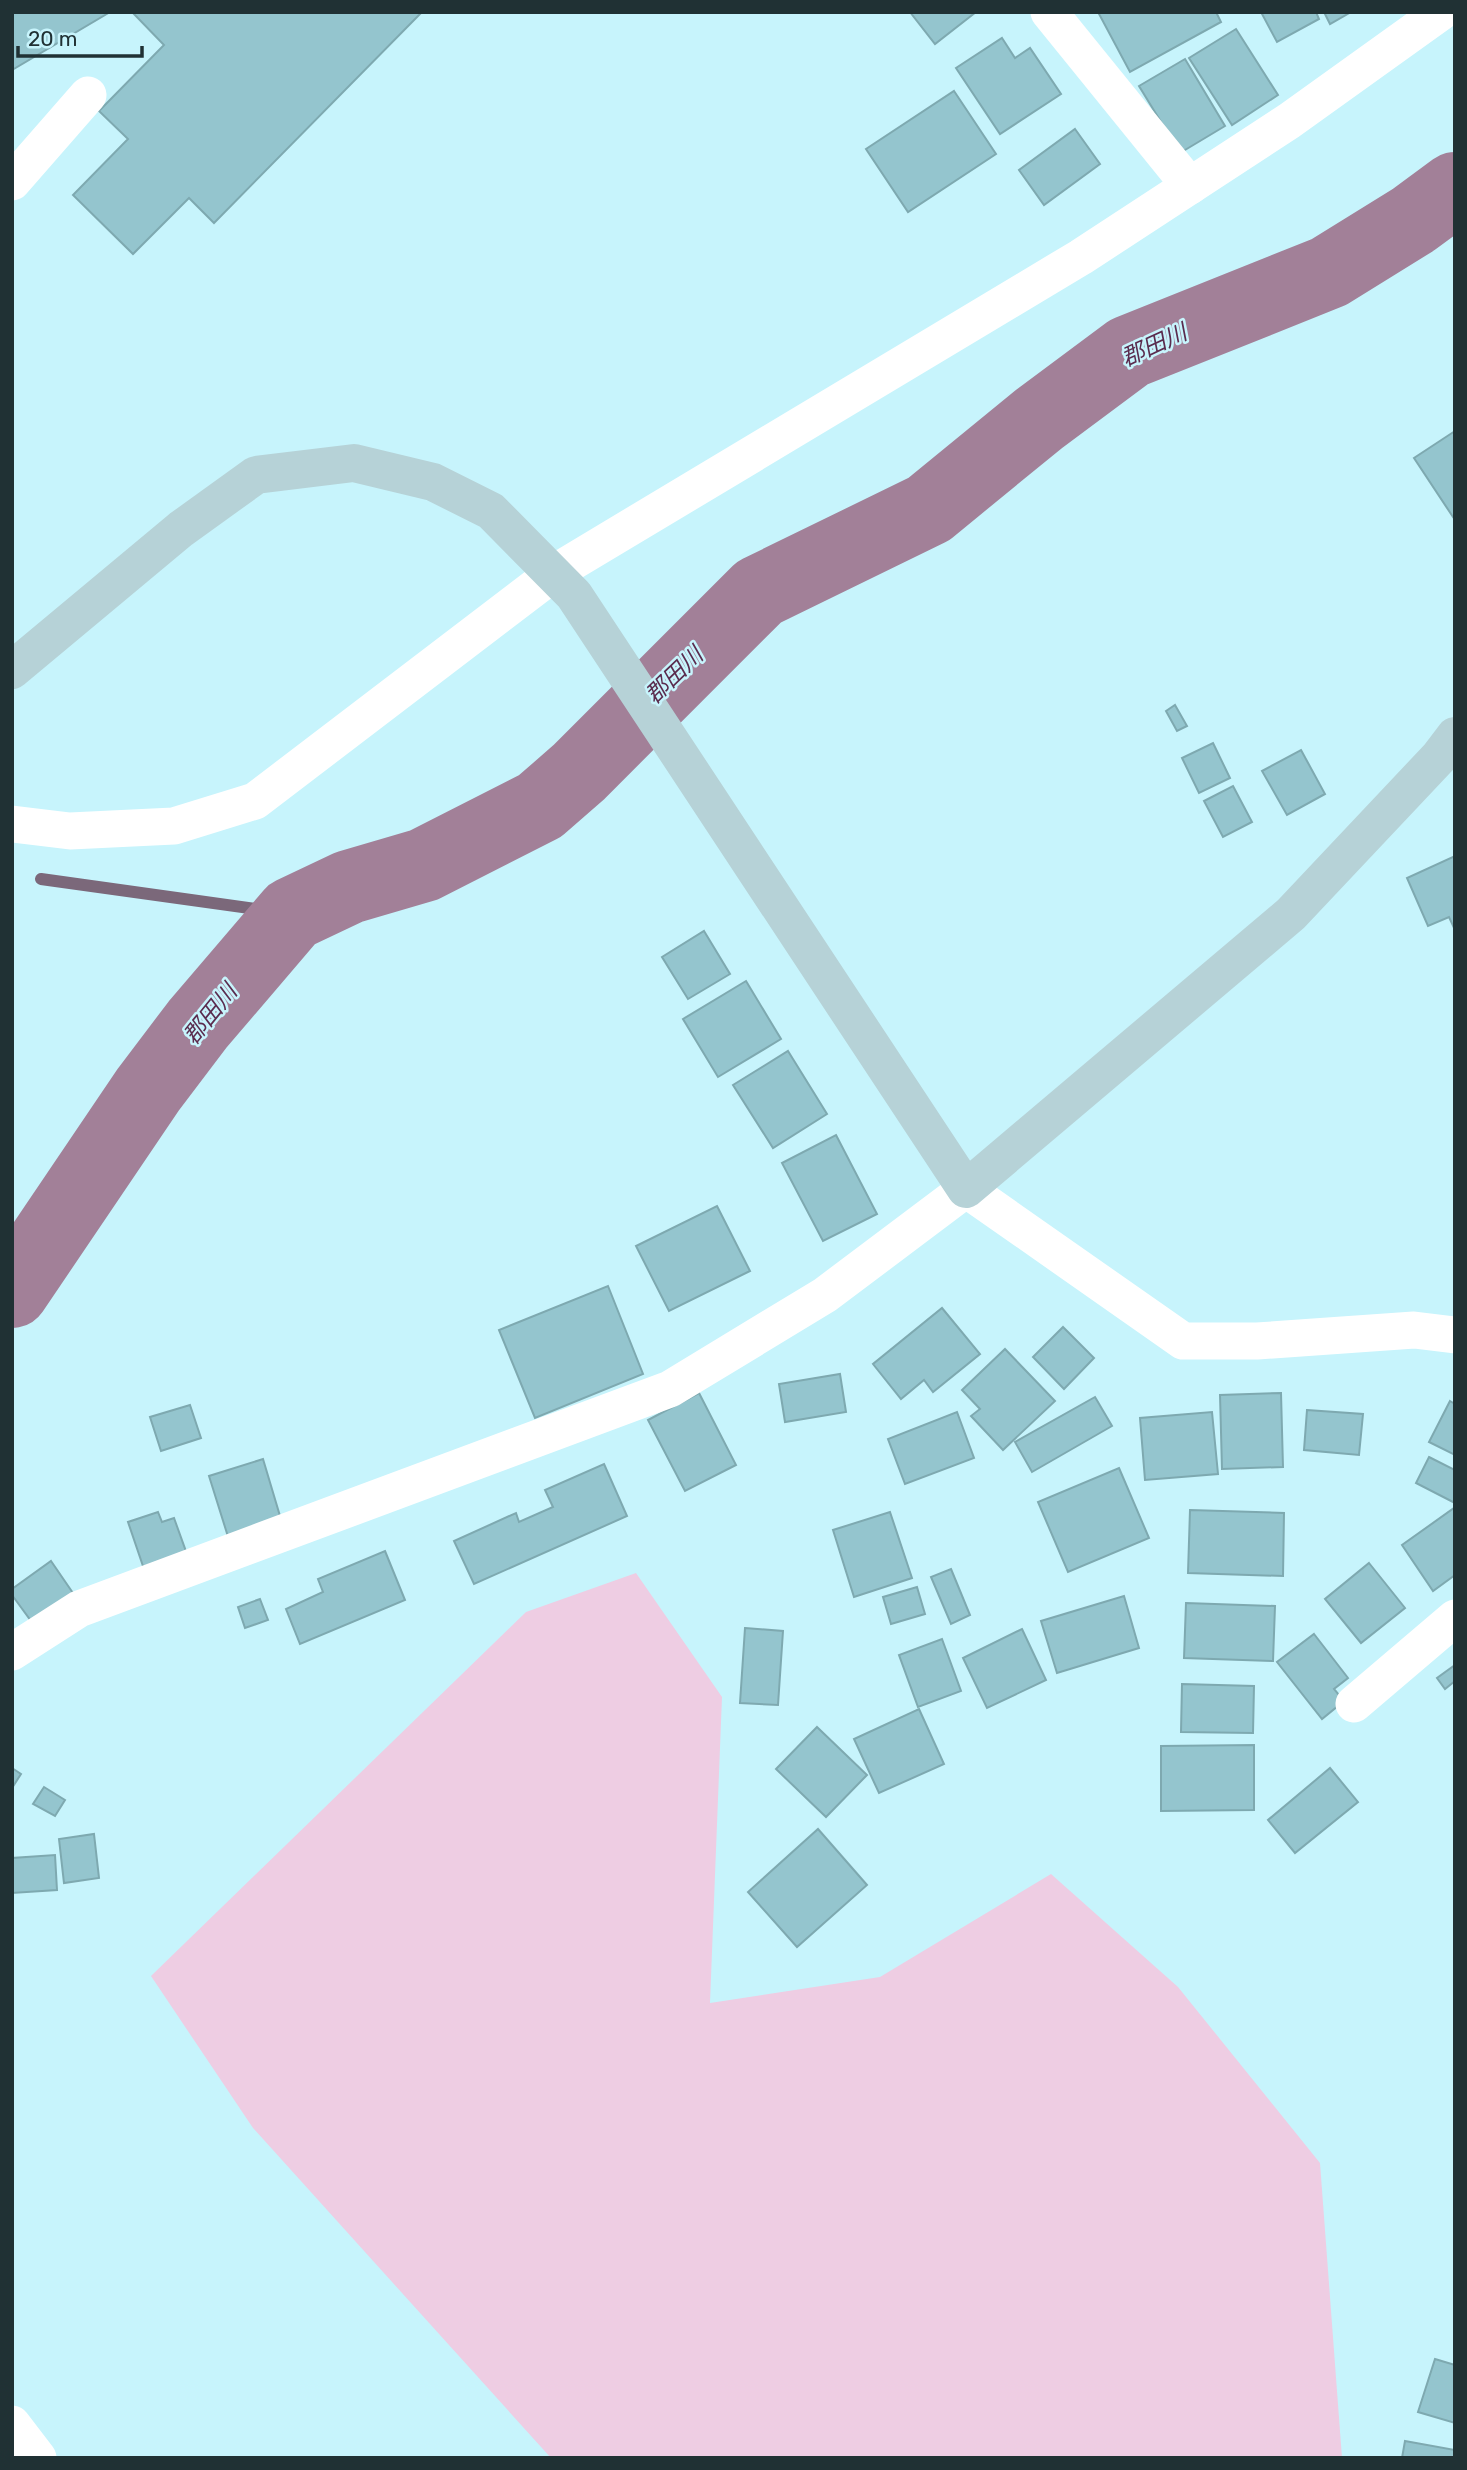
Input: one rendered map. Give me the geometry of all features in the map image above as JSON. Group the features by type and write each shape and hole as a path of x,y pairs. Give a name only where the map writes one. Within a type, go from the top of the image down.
{"street":[{"path":"1049,12 1190,186"},
{"path":"12,824 70,831 174,826 255,801 564,584 1190,186 1289,121 1441,12"},
{"path":"12,182 88,95"},
{"path":"12,670 181,529 256,475 354,463 433,482 491,511 564,584 742,846 966,1189 1183,1341 1257,1341 1414,1331 1455,1335"},
{"path":"12,1652 79,1609 670,1389 825,1294 966,1189 1291,914 1439,757 1455,736"},
{"path":"1354,1704 1455,1618"},
{"path":"12,2424 38,2458"}],"shaded area":[{"path":"636,1573 722,1697 710,2003 880,1977 1051,1874 1178,1987 1320,2163 1342,2458 551,2458 253,2128 151,1976 526,1612"}],"building":[{"path":"12,12 110,12 12,70"},
{"path":"132,12 422,12 214,223 189,198 133,254 73,195 128,139 99,111 164,45"},
{"path":"910,12 976,12 935,44"},
{"path":"1098,12 1216,12 1221,22 1130,72"},
{"path":"1261,12 1316,12 1319,19 1277,42"},
{"path":"1324,12 1351,12 1330,24"},
{"path":"1236,29 1278,95 1232,125 1189,58"},
{"path":"1002,38 1015,58 1030,48 1061,94 1000,134 956,68"},
{"path":"1185,59 1225,126 1180,153 1139,86"},
{"path":"954,91 996,154 908,212 866,149"},
{"path":"1075,129 1100,164 1044,205 1019,170"},
{"path":"1455,431 1455,520 1414,458"},
{"path":"1175,705 1187,726 1177,731 1166,711"},
{"path":"1213,743 1230,778 1199,793 1182,758"},
{"path":"1301,750 1325,794 1287,815 1262,771"},
{"path":"1233,786 1252,822 1223,837 1204,801"},
{"path":"1455,856 1455,930 1449,917 1428,926 1407,878"},
{"path":"704,931 730,974 688,999 662,957"},
{"path":"746,981 781,1039 718,1077 683,1019"},
{"path":"788,1051 827,1114 773,1148 733,1085"},
{"path":"836,1135 877,1214 823,1241 782,1163"},
{"path":"717,1206 750,1271 669,1311 636,1246"},
{"path":"608,1286 643,1374 535,1418 499,1330"},
{"path":"942,1308 980,1354 933,1392 924,1380 901,1399 873,1364"},
{"path":"1063,1327 1094,1358 1064,1389 1033,1357"},
{"path":"1005,1349 1055,1401 1003,1450 971,1416 980,1409 962,1390"},
{"path":"840,1374 846,1412 785,1422 779,1384"},
{"path":"699,1393 736,1465 685,1491 648,1420"},
{"path":"1281,1393 1283,1467 1222,1469 1220,1395"},
{"path":"1095,1397 1112,1426 1032,1472 1015,1442"},
{"path":"1450,1401 1455,1404 1455,1455 1429,1442"},
{"path":"190,1405 201,1438 161,1451 150,1417"},
{"path":"1307,1410 1363,1414 1359,1455 1304,1450"},
{"path":"957,1412 974,1458 905,1484 888,1439"},
{"path":"1212,1412 1218,1474 1145,1480 1140,1418"},
{"path":"1429,1457 1455,1470 1455,1503 1416,1483"},
{"path":"263,1459 283,1526 230,1543 209,1476"},
{"path":"604,1464 627,1516 474,1584 454,1541 516,1513 519,1522 553,1507 545,1490"},
{"path":"1119,1468 1149,1538 1068,1572 1038,1502"},
{"path":"1454,1508 1455,1575 1433,1591 1402,1545"},
{"path":"1190,1510 1284,1513 1283,1576 1188,1573"},
{"path":"158,1512 162,1522 174,1518 188,1557 145,1572 128,1522"},
{"path":"890,1512 912,1578 854,1597 833,1530"},
{"path":"385,1551 405,1600 300,1644 286,1609 323,1592 318,1579"},
{"path":"51,1561 75,1596 34,1625 12,1595 12,1589"},
{"path":"1369,1563 1405,1608 1361,1643 1325,1599"},
{"path":"951,1569 970,1615 951,1624 931,1577"},
{"path":"917,1587 925,1614 891,1624 883,1597"},
{"path":"1124,1596 1139,1648 1057,1673 1041,1621"},
{"path":"260,1599 268,1620 245,1628 238,1607"},
{"path":"1186,1603 1275,1606 1273,1661 1184,1658"},
{"path":"745,1628 783,1631 778,1705 740,1703"},
{"path":"1022,1629 1046,1680 987,1708 963,1658"},
{"path":"1314,1634 1348,1678 1334,1689 1344,1701 1322,1719 1277,1662"},
{"path":"942,1639 961,1691 918,1707 899,1655"},
{"path":"1455,1665 1455,1681 1445,1689 1437,1678"},
{"path":"1182,1684 1254,1686 1253,1733 1181,1732"},
{"path":"919,1709 944,1764 879,1793 854,1739"},
{"path":"817,1727 867,1775 826,1817 776,1769"},
{"path":"1254,1745 1254,1810 1161,1811 1161,1746"},
{"path":"12,1768 21,1774 12,1788"},
{"path":"1330,1768 1358,1802 1295,1853 1268,1820"},
{"path":"44,1787 65,1800 55,1816 33,1804"},
{"path":"818,1829 867,1885 797,1947 748,1892"},
{"path":"94,1834 99,1878 64,1883 59,1839"},
{"path":"55,1855 57,1890 12,1893 12,1858"},
{"path":"1435,2359 1455,2365 1455,2423 1418,2412"},
{"path":"1405,2441 1455,2450 1455,2458 1402,2458"}],"waterway":[{"name":"郡田川","path":"12,1291 148,1090 198,1024 292,914 349,887 424,865 540,806 579,772 759,592 929,509 1039,419 1129,352 1329,272 1413,220 1455,189"},
{"path":"41,879 292,914"}]}
